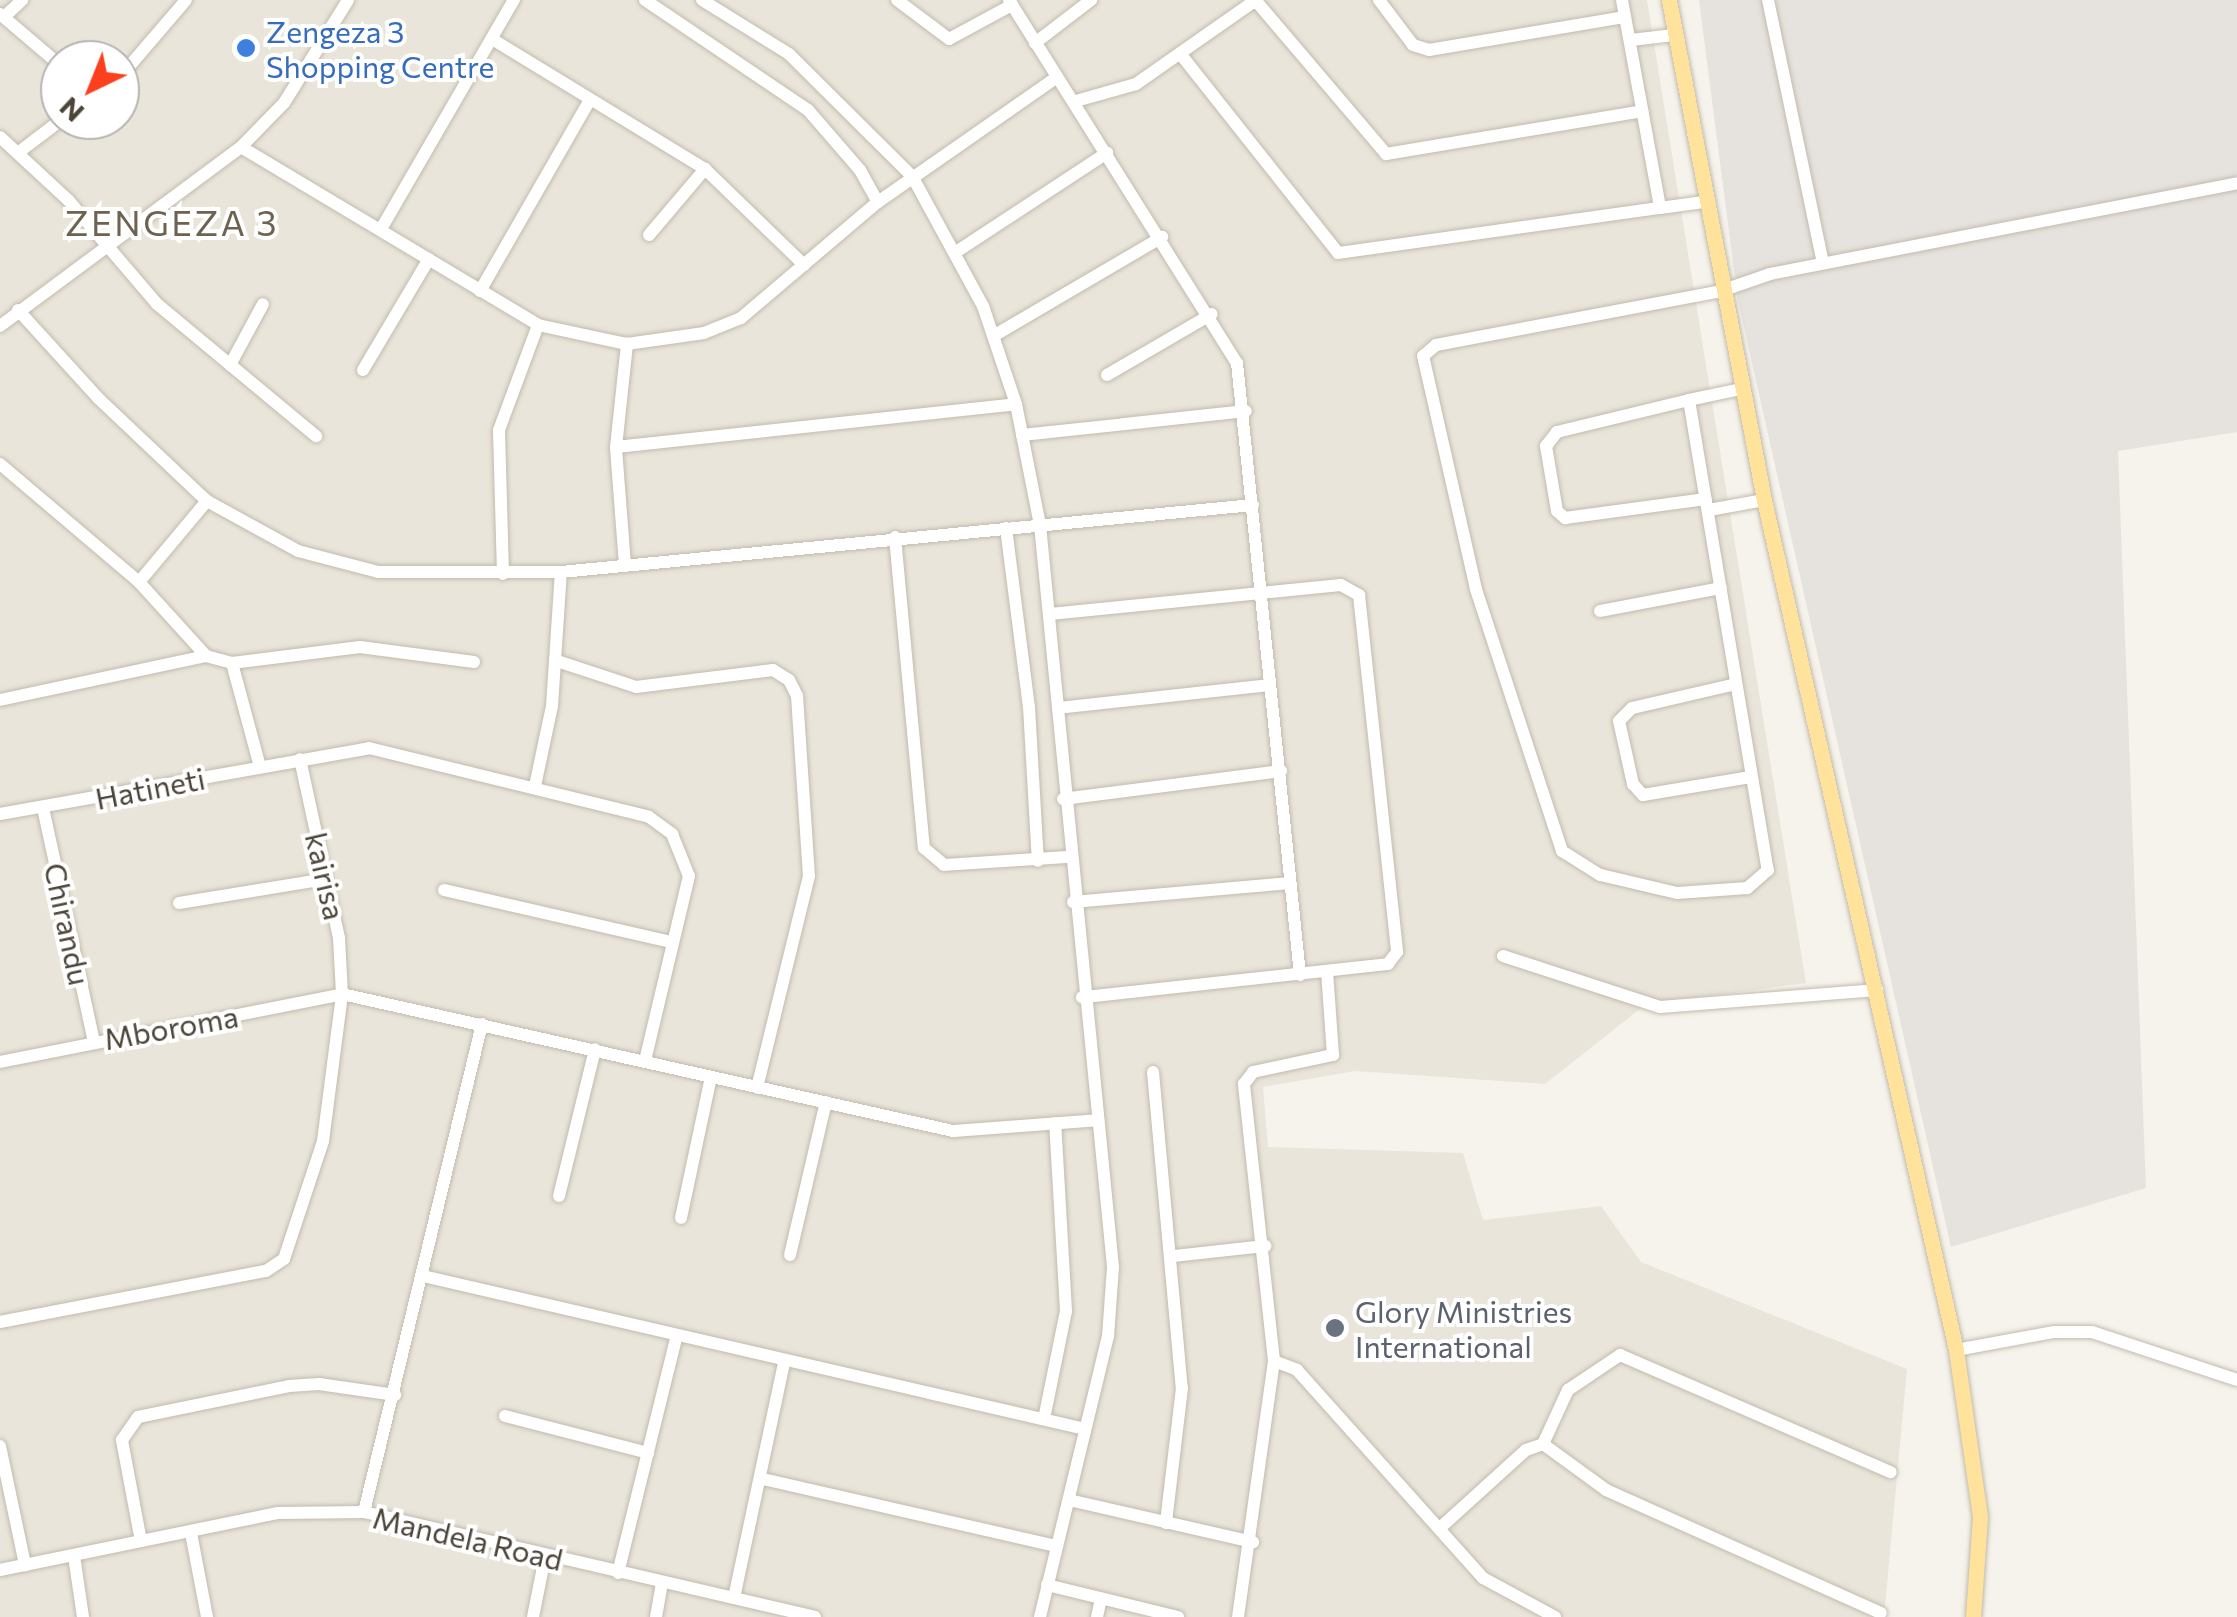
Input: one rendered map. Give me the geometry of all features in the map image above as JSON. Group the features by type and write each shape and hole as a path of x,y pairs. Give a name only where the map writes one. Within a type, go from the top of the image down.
{"main road":[{"path":"1669,0 1720,291 1764,500 1956,1350 1980,1516 1973,1617"}],"street":[{"path":"22,0 2,16 40,48"},
{"path":"140,54 186,0"},
{"path":"0,326 241,147 284,103 348,0"},
{"path":"381,229 514,0"},
{"path":"645,0 808,110 860,170 878,202"},
{"path":"897,0 949,39 1010,2 1234,351 1246,412 1260,590 1300,974"},
{"path":"1035,42 1091,0"},
{"path":"1076,102 1128,88 1182,56 1256,0 1386,154 1642,111"},
{"path":"1379,0 1413,44 1429,50 1625,18"},
{"path":"1622,0 1660,208"},
{"path":"1768,0 1823,263"},
{"path":"712,2 802,66 912,176 956,252 996,334 1016,404 1040,524 1050,614 1068,858 1098,1120 1113,1302 1040,1617"},
{"path":"1631,40 1674,36"},
{"path":"492,39 705,169 804,265"},
{"path":"1182,56 1338,254 1704,202"},
{"path":"241,147 538,325 627,344 724,326 912,176 1057,77"},
{"path":"480,291 590,100"},
{"path":"19,152 40,136"},
{"path":"0,137 19,152 157,304 316,436"},
{"path":"956,252 1107,153"},
{"path":"649,234 705,169"},
{"path":"1689,400 1752,776 1770,858 1760,882 1747,888 1677,893 1600,875 1567,858 1499,669 1421,369 1423,356 1436,345 1720,291 1823,263 2237,183"},
{"path":"996,334 1162,237"},
{"path":"363,370 429,258"},
{"path":"230,364 263,304"},
{"path":"18,310 98,398 207,502 337,565 421,575 560,572 1253,505"},
{"path":"1106,376 1212,314"},
{"path":"504,574 499,430 538,325"},
{"path":"625,565 616,447 627,344"},
{"path":"1741,388 1557,432 1548,439 1557,511 1565,518 1764,500"},
{"path":"616,447 1016,404"},
{"path":"1022,435 1246,412"},
{"path":"0,464 139,582 206,656"},
{"path":"139,582 207,502"},
{"path":"1006,528 1030,707 1038,861"},
{"path":"895,537 924,848 944,865 1068,858"},
{"path":"535,786 557,661 560,572"},
{"path":"1050,614 1260,590 1341,585 1361,604 1396,952 1388,964 1082,997"},
{"path":"1600,611 1721,588"},
{"path":"0,700 206,656 232,663 334,647 474,662"},
{"path":"557,661 636,687 772,670 789,680 797,696 809,876 758,1088"},
{"path":"232,663 260,766"},
{"path":"1736,684 1632,708 1619,721 1633,784 1643,795 1752,776"},
{"path":"1058,708 1270,685"},
{"name":"Hatineti","path":"0,814 369,748 649,817 672,834 688,876 645,1060"},
{"name":"kairisa","path":"0,1322 278,1267 322,1141 342,994 340,938 300,759"},
{"path":"1063,799 1281,772"},
{"name":"Chirandu","path":"43,808 94,1040"},
{"path":"179,903 326,879"},
{"path":"1073,902 1290,882"},
{"path":"444,890 672,942"},
{"path":"1503,956 1660,1007 1877,990"},
{"path":"1238,1617 1253,1542 1274,1362 1265,1246 1244,1084 1253,1072 1332,1055 1337,1045 1327,971"},
{"path":"342,994 971,1133 1098,1120"},
{"name":"Mboroma","path":"0,1062 94,1040 342,994"},
{"path":"364,1512 482,1024"},
{"path":"558,1196 595,1049"},
{"path":"1153,1072 1174,1256 1182,1388 1166,1523"},
{"path":"681,1218 712,1077"},
{"path":"790,1255 826,1102"},
{"path":"1044,1419 1066,1311 1056,1123"},
{"path":"1174,1256 1265,1246"},
{"path":"423,1276 676,1338 1085,1429"},
{"path":"1956,1350 2054,1332 2092,1332 2237,1380"},
{"path":"618,1573 676,1338"},
{"path":"1441,1528 1526,1450 1543,1444 1568,1390 1620,1354 1890,1472"},
{"path":"734,1598 763,1479 784,1362"},
{"path":"1274,1362 1297,1370 1483,1578 1555,1617"},
{"path":"140,1541 122,1440 138,1418 288,1386 320,1384 395,1395"},
{"path":"505,1416 648,1454"},
{"path":"1543,1444 1606,1490 1881,1613"},
{"path":"0,1446 24,1565"},
{"path":"763,1479 1056,1546"},
{"path":"1068,1500 1253,1542"},
{"name":"Mandela Road","path":"0,1570 192,1534 278,1513 364,1512 815,1617"},
{"path":"192,1534 207,1617"},
{"path":"74,1556 83,1617"},
{"path":"533,1617 545,1557"},
{"path":"656,1617 662,1583"},
{"path":"1047,1585 1178,1617"},
{"path":"1097,1617 1101,1598"}],"shaded area":[{"path":"0,0 1647,0 1806,983 1645,1005 1545,1084 1355,1071 1263,1087 1268,1147 1463,1153 1483,1220 1601,1206 1641,1262 1907,1369 1884,1617 0,1617"},
{"path":"1699,0 2237,0 2237,432 2118,451 2146,1188 1951,1247 1738,301"}],"place":[{"name":"Zengeza 3 Shopping Centre","path":"246,48"},
{"name":"Glory Ministries International","path":"1335,1328"}],"district":[{"name":"ZENGEZA 3","path":"172,222"}]}
